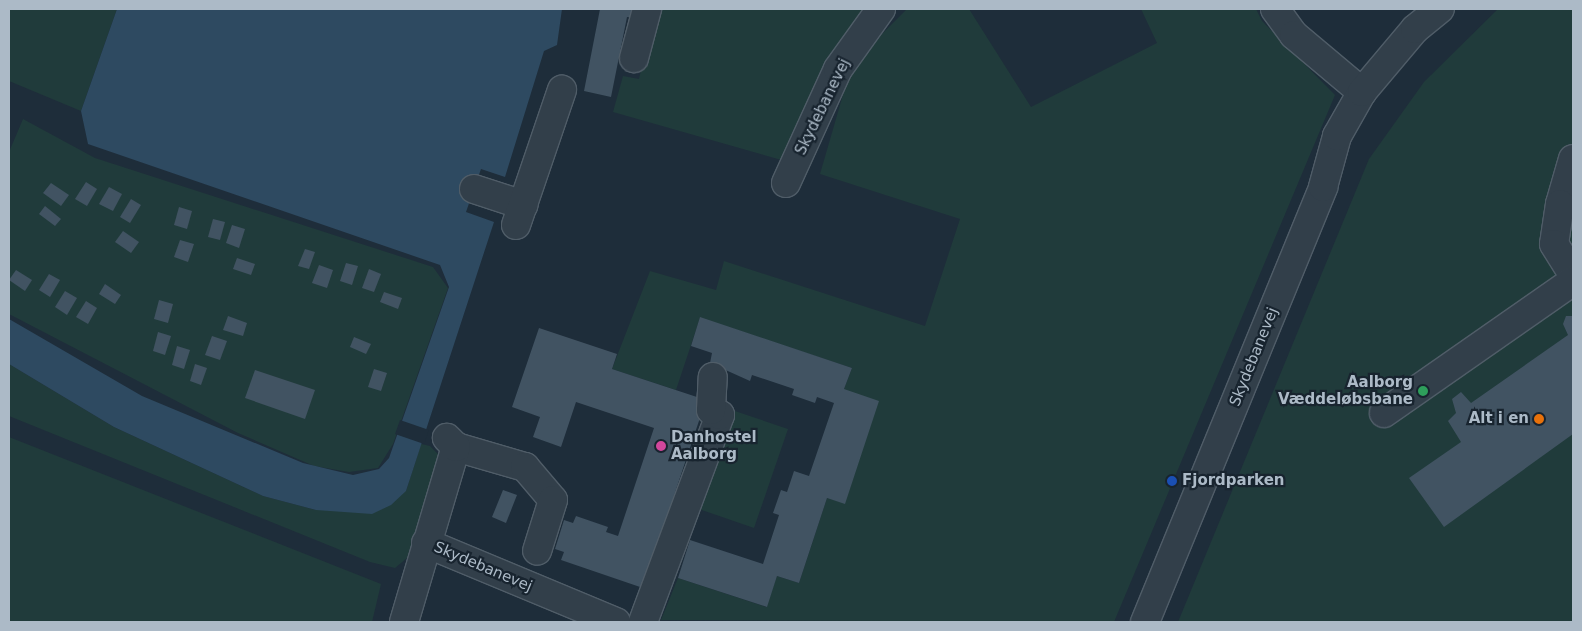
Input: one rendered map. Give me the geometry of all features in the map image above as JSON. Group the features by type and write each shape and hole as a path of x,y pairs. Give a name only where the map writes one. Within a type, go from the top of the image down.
{"street":[{"path":"634,58 647,9"},
{"name":"Skydebanevej","path":"786,183 838,70 881,9"},
{"path":"1276,9 1294,36 1362,92"},
{"name":"Skydebanevej","path":"1144,622 1323,188 1337,136 1362,92 1415,29 1440,9"},
{"path":"474,189 519,215 562,90"},
{"path":"1573,159 1569,190 1554,244 1573,275"},
{"path":"1384,413 1573,281"},
{"path":"643,622 720,415 711,410 713,377"},
{"path":"426,543 451,442 525,467 553,500 537,551"},
{"name":"Skydebanevej","path":"404,622 426,543 616,622"}],"green space":[{"path":"9,9 117,9 81,111 9,81"},
{"path":"655,9 867,9 810,95 785,161 613,112 623,76 639,79"},
{"path":"907,9 969,9 1031,107 1157,43 1141,9 1256,9 1262,21 1335,95 1114,622 661,620 678,578 766,607 777,576 799,583 827,498 844,503 844,389 852,368 700,318 676,390 612,369 650,271 716,290 724,261 925,326 960,219 820,174 847,81 882,34"},
{"name":"Aalborg Væddeløbsbane","path":"1498,9 1573,9 1573,622 1178,622 1369,159 1424,82"},
{"path":"23,119 95,158 433,267 448,288 393,444 378,468 349,472 314,466 238,433 9,314 9,152"},
{"path":"9,364 114,427 263,496 316,510 406,491 421,444 430,446 441,457 407,558 395,568 370,562 9,416"},
{"path":"729,409 788,429 754,528 696,508"},
{"path":"9,437 381,584 372,622 9,622"}],"water":[{"path":"117,9 562,9 557,45 544,51 505,177 481,169 466,212 494,222 406,491 391,505 372,514 316,510 263,496 114,427 9,364 9,319 142,396 303,463 353,475 379,469 389,458 449,287 440,265 88,144 81,111"}],"pier":[{"path":"400,420 429,430 424,444 395,434"}],"building":[{"path":"600,9 635,9 633,18 627,17 611,97 584,91"},
{"path":"86,182 97,189 87,206 75,199"},
{"path":"51,183 69,195 61,206 43,193"},
{"path":"109,187 122,194 113,211 99,204"},
{"path":"131,199 141,205 130,223 120,217"},
{"path":"45,206 61,219 55,226 39,214"},
{"path":"179,207 192,211 187,229 174,225"},
{"path":"213,219 225,222 220,240 208,237"},
{"path":"232,225 245,229 239,248 226,243"},
{"path":"123,231 139,242 131,253 115,242"},
{"path":"180,240 194,244 188,262 174,257"},
{"path":"305,249 315,252 309,269 298,266"},
{"path":"237,258 255,264 251,275 233,269"},
{"path":"346,263 358,266 352,285 340,281"},
{"path":"319,265 333,270 327,288 312,283"},
{"path":"369,269 381,274 374,292 362,288"},
{"path":"16,270 32,280 25,291 9,280"},
{"path":"49,274 60,280 50,297 39,290"},
{"path":"105,284 121,295 115,304 99,294"},
{"path":"65,291 77,298 67,315 55,307"},
{"path":"384,292 402,298 398,309 380,302"},
{"path":"159,300 173,304 168,323 154,319"},
{"path":"86,301 97,308 88,324 76,317"},
{"path":"228,316 247,323 243,336 223,330"},
{"path":"1566,316 1573,316 1573,434 1444,527 1409,478 1461,442 1448,421 1456,413 1452,399 1461,392 1471,403 1568,335 1563,324"},
{"path":"700,317 852,368 844,389 879,401 845,504 827,498 799,583 777,576 767,607 678,578 690,540 763,564 779,515 773,513 781,490 787,492 794,471 809,476 834,403 817,397 815,403 792,395 794,389 752,375 750,381 710,363 712,353 691,346"},
{"path":"539,328 617,354 612,369 706,400 643,588 561,560 564,552 555,549 564,520 573,523 576,516 608,527 606,532 618,536 654,428 576,402 561,447 533,437 540,417 512,407"},
{"path":"158,332 171,336 165,355 153,351"},
{"path":"212,336 227,341 220,360 205,355"},
{"path":"354,337 371,344 366,354 350,347"},
{"path":"177,346 190,350 184,369 172,365"},
{"path":"195,364 207,368 201,385 190,381"},
{"path":"374,369 387,373 381,391 368,387"},
{"path":"255,370 315,390 305,419 245,398"},
{"path":"503,490 517,495 506,523 492,517"}],"place":[{"name":"Aalborg Væddeløbsbane","path":"1423,391"},
{"name":"Alt i en","path":"1539,419"},
{"name":"Danhostel Aalborg","path":"661,446"},
{"name":"Fjordparken","path":"1172,481"}]}
